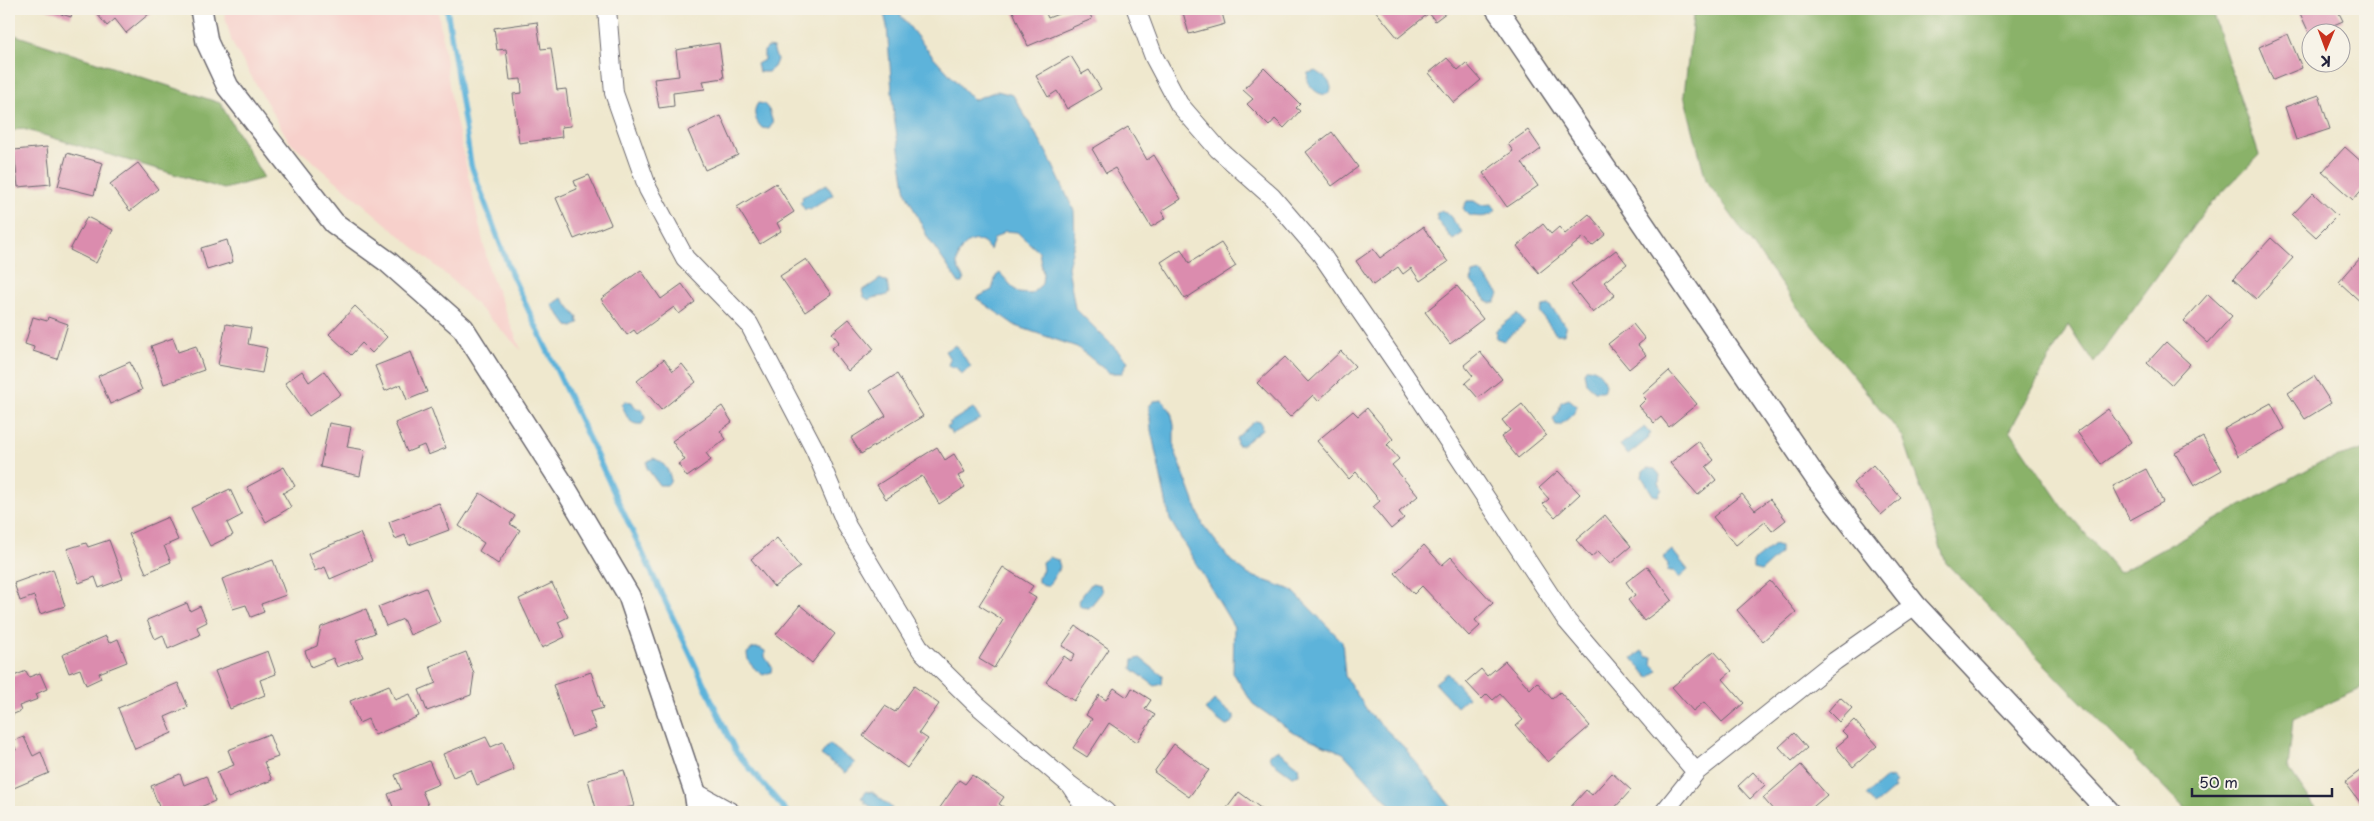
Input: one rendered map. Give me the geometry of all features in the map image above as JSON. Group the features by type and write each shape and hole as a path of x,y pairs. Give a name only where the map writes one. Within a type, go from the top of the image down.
{"street":[{"path":"201,9 207,42 228,87 334,223 388,262 463,328 564,486 629,596 696,802 732,812"},
{"path":"607,9 614,93 648,189 685,258 749,324 815,450 847,526 921,650 976,704 1070,785 1106,812"},
{"path":"1136,9 1154,57 1179,104 1218,149 1272,197 1321,254 1414,389 1567,622 1696,772"},
{"path":"1497,9 1818,481 1915,605 2108,812"},
{"path":"1664,812 1696,772 1835,661 1915,605"},
{"path":"1070,785 1088,812"}],"shaded area":[{"path":"223,9 438,9 451,98 490,273 521,350 451,279 289,141 232,43"}],"green space":[{"path":"1699,9 2211,9 2259,155 2205,210 2094,363 2068,325 2010,430 2062,506 2119,573 2319,463 2365,449 2365,687 2293,719 2288,768 2318,812 2188,812 1946,563 1903,437 1798,308 1706,180 1684,95 1693,17"},
{"path":"9,33 220,103 264,178 224,189 20,128 9,133"}],"water":[{"path":"883,9 899,9 901,16 930,53 973,100 997,91 1013,95 1048,155 1074,211 1075,240 1068,267 1075,308 1128,361 1122,373 1109,373 1077,347 1016,326 976,298 992,290 996,276 1000,273 1018,293 1031,294 1042,284 1043,274 1039,252 1017,232 1005,231 994,239 990,250 977,240 964,246 957,260 958,269 964,280 963,283 959,283 928,238 906,193 894,117 887,26"},
{"path":"768,47 773,48 777,60 774,67 768,72 759,72 757,64 764,60 764,51"},
{"path":"1316,71 1330,84 1331,89 1329,93 1320,93 1313,89 1307,81 1308,73"},
{"path":"758,103 764,104 769,110 773,123 769,129 762,128 756,119 755,109"},
{"path":"827,184 833,195 810,210 807,208 805,210 800,202 803,200 802,197"},
{"path":"1467,201 1474,201 1480,205 1492,204 1496,210 1487,216 1468,215 1463,208"},
{"path":"1442,210 1446,211 1463,233 1453,240 1436,219 1438,218 1436,214"},
{"path":"1481,272 1499,294 1495,303 1489,303 1471,281 1473,274"},
{"path":"880,279 887,282 889,294 869,300 864,297 862,291"},
{"path":"562,298 578,318 579,323 573,327 568,326 552,305"},
{"path":"1549,305 1566,326 1565,334 1556,334 1540,313 1543,306"},
{"path":"1517,314 1525,323 1504,341 1496,338 1497,333 1495,331"},
{"path":"956,345 971,367 961,374 956,367 948,365 950,359 945,351"},
{"path":"1587,368 1594,369 1602,376 1605,386 1603,391 1595,391 1586,383 1584,372"},
{"path":"1569,399 1576,405 1575,413 1560,425 1556,425 1553,419 1559,411 1561,402"},
{"path":"1162,400 1171,411 1174,425 1174,448 1203,525 1231,561 1249,575 1292,590 1342,641 1345,676 1369,713 1404,747 1455,812 1397,812 1343,753 1293,732 1253,704 1233,673 1234,627 1170,520 1151,430 1149,406 1154,401"},
{"path":"625,401 632,402 635,407 643,411 645,418 642,424 631,422 622,405"},
{"path":"973,408 980,419 952,434 947,427 951,425 949,423"},
{"path":"1255,421 1261,422 1262,429 1242,445 1237,445 1236,438"},
{"path":"1645,427 1651,434 1648,436 1649,438 1628,455 1620,445"},
{"path":"653,458 660,461 668,470 671,481 667,485 659,485 647,468 647,462"},
{"path":"1648,468 1655,469 1660,475 1659,483 1662,489 1658,496 1653,495 1642,477 1643,471"},
{"path":"1774,545 1780,547 1780,554 1761,571 1753,569 1753,562"},
{"path":"1672,550 1688,570 1679,578 1674,571 1667,571 1668,564 1663,558"},
{"path":"1049,557 1058,560 1060,567 1049,585 1044,586 1038,582 1038,578 1043,570 1042,562"},
{"path":"1092,583 1100,585 1102,592 1089,608 1081,607 1078,601"},
{"path":"753,648 760,648 765,651 765,657 772,667 771,672 763,675 750,663 747,653"},
{"path":"1642,651 1647,657 1653,657 1652,664 1658,670 1649,678 1632,658"},
{"path":"1140,658 1163,676 1162,684 1155,686 1132,669 1133,660"},
{"path":"1447,673 1468,697 1457,707 1435,683"},
{"path":"1214,700 1234,716 1234,720 1230,725 1226,726 1205,710"},
{"path":"829,744 855,763 846,773 821,755"},
{"path":"1277,750 1298,766 1299,774 1292,776 1270,760 1269,754"},
{"path":"1887,777 1888,779 1891,777 1896,783 1893,785 1895,788 1875,805 1866,795"},
{"path":"867,791 870,793 871,791 892,808 889,812 879,812 864,802 865,800 861,798"}],"building":[{"path":"45,9 73,9 71,17"},
{"path":"93,9 155,9 126,33 115,19 107,26"},
{"path":"1012,9 1044,9 1048,18 1071,9 1088,9 1092,19 1028,46"},
{"path":"1182,9 1221,9 1225,24 1189,34"},
{"path":"1374,9 1451,9 1435,21 1429,13 1398,38"},
{"path":"2298,9 2337,9 2343,21 2341,22 2304,22"},
{"path":"537,22 541,49 551,48 557,90 566,89 571,126 561,127 562,137 519,143 513,94 522,93 521,79 510,80 506,49 497,50 494,28"},
{"path":"2288,34 2302,68 2273,80 2259,47"},
{"path":"719,43 724,78 703,81 705,89 673,93 674,106 659,108 654,79 679,76 676,50"},
{"path":"1071,56 1082,74 1089,70 1101,89 1067,109 1057,91 1048,97 1036,76"},
{"path":"1447,58 1458,70 1466,63 1481,80 1454,103 1429,73"},
{"path":"1264,68 1300,104 1296,108 1300,111 1284,128 1275,119 1269,126 1247,104 1253,99 1243,90"},
{"path":"2319,95 2330,129 2296,140 2285,107"},
{"path":"721,116 738,155 705,170 688,131"},
{"path":"1128,127 1147,160 1154,155 1181,199 1162,211 1166,218 1151,227 1115,168 1106,173 1092,149"},
{"path":"1528,130 1541,149 1522,163 1538,186 1507,207 1483,173 1513,151 1508,144"},
{"path":"1332,132 1358,167 1332,186 1306,152"},
{"path":"47,147 51,184 18,187 14,150"},
{"path":"2345,147 2365,165 2365,186 2353,200 2322,172"},
{"path":"67,153 103,163 94,195 58,186"},
{"path":"138,163 158,189 130,211 110,184"},
{"path":"589,175 611,224 574,239 556,198 577,189 574,181"},
{"path":"776,183 794,212 777,223 781,231 760,244 737,207"},
{"path":"2313,193 2337,216 2316,237 2292,215"},
{"path":"1589,214 1606,234 1592,246 1584,237 1539,273 1517,246 1543,224 1551,234 1559,227 1565,234"},
{"path":"87,217 113,230 96,263 70,250"},
{"path":"1423,227 1448,262 1420,281 1411,268 1403,274 1398,267 1373,285 1356,261 1373,249 1380,258"},
{"path":"2271,238 2293,258 2256,299 2233,279"},
{"path":"227,240 233,262 207,270 201,248"},
{"path":"1221,243 1236,266 1185,299 1161,262 1181,249 1189,263"},
{"path":"1616,250 1627,264 1604,282 1615,295 1593,313 1571,285"},
{"path":"2361,257 2365,261 2365,306 2339,282"},
{"path":"806,259 831,294 805,312 780,276"},
{"path":"641,270 661,299 682,284 695,302 679,314 674,307 637,334 634,330 627,335 601,299"},
{"path":"1457,286 1483,319 1450,344 1425,312"},
{"path":"2208,294 2232,316 2208,343 2184,321"},
{"path":"355,306 387,337 372,353 362,343 351,355 329,334"},
{"path":"33,317 47,321 48,317 68,324 57,359 33,351 34,347 25,344"},
{"path":"849,319 874,349 848,371 831,349 839,342 832,333"},
{"path":"226,324 251,328 248,344 267,348 262,373 218,365"},
{"path":"1633,324 1645,339 1638,345 1646,355 1629,369 1608,344"},
{"path":"173,338 178,352 196,346 204,370 164,384 151,346"},
{"path":"2166,342 2190,364 2171,385 2147,363"},
{"path":"1341,351 1355,366 1318,401 1313,395 1290,417 1257,383 1285,357 1308,382"},
{"path":"411,352 427,392 407,400 401,384 385,391 375,366"},
{"path":"1480,352 1502,379 1478,398 1465,383 1473,376 1464,365"},
{"path":"664,359 673,371 682,364 696,382 661,410 637,381"},
{"path":"130,362 142,390 110,404 98,376"},
{"path":"302,371 309,382 324,371 341,394 309,416 285,383"},
{"path":"1669,371 1697,404 1669,427 1661,417 1654,423 1639,406 1646,399 1642,395"},
{"path":"897,374 923,416 861,454 851,438 886,416 870,391"},
{"path":"2314,376 2331,403 2305,419 2288,393"},
{"path":"2271,403 2285,429 2238,456 2224,429"},
{"path":"1522,404 1546,435 1518,458 1501,437 1510,430 1502,420"},
{"path":"722,406 732,422 720,431 726,439 706,453 711,460 687,477 678,464 685,460 672,441"},
{"path":"431,408 446,448 428,455 424,445 407,452 395,423"},
{"path":"1367,408 1393,439 1387,445 1399,459 1392,465 1418,496 1399,512 1404,518 1391,529 1373,507 1380,501 1356,472 1349,479 1317,441 1353,411 1358,416"},
{"path":"2108,409 2131,442 2101,464 2077,432"},
{"path":"329,423 351,427 347,447 365,450 360,476 320,467"},
{"path":"2203,437 2222,470 2194,486 2175,453"},
{"path":"1698,441 1714,460 1706,467 1716,480 1698,495 1670,463"},
{"path":"937,447 945,460 954,454 965,472 958,476 965,487 939,504 922,476 886,499 877,485"},
{"path":"1873,465 1901,498 1881,515 1853,483"},
{"path":"284,467 295,486 283,493 291,507 266,522 247,487"},
{"path":"2146,469 2163,502 2130,520 2113,486"},
{"path":"1558,471 1580,494 1555,517 1543,504 1549,499 1539,488"},
{"path":"230,489 242,515 227,523 233,535 210,546 191,508"},
{"path":"480,493 515,516 510,524 520,530 498,564 479,551 484,543 459,526"},
{"path":"1742,494 1755,510 1770,499 1786,520 1772,531 1765,522 1736,545 1713,517"},
{"path":"439,503 449,530 409,545 405,535 395,539 389,522"},
{"path":"1605,515 1631,546 1610,564 1598,551 1591,557 1576,540"},
{"path":"168,517 178,540 164,546 171,562 146,573 129,534"},
{"path":"360,533 372,561 330,579 325,567 315,571 308,554"},
{"path":"777,538 800,567 774,587 751,559"},
{"path":"109,540 123,579 99,588 95,577 79,583 67,549 86,543 88,547"},
{"path":"1424,545 1442,565 1451,557 1493,603 1475,620 1480,626 1469,636 1422,586 1414,594 1395,573"},
{"path":"273,560 286,595 261,604 264,612 251,617 246,605 233,609 222,579"},
{"path":"1647,566 1672,600 1644,621 1628,600 1635,595 1626,582"},
{"path":"1003,567 1033,586 1028,593 1036,598 994,668 979,659 1003,620 979,605"},
{"path":"53,569 65,606 40,614 34,596 20,601 14,583"},
{"path":"1770,581 1796,612 1763,641 1737,610"},
{"path":"552,583 568,617 558,622 565,637 542,648 519,599"},
{"path":"426,588 440,622 410,635 403,619 386,626 378,607"},
{"path":"187,603 190,611 200,606 207,622 197,627 200,635 168,649 163,635 155,639 147,620"},
{"path":"800,605 835,634 812,663 776,634"},
{"path":"366,609 375,633 356,640 363,657 337,667 333,658 311,667 305,651 317,646 321,627"},
{"path":"1076,626 1109,649 1074,701 1046,682 1064,656 1071,661 1075,654 1062,646"},
{"path":"106,636 109,643 118,639 127,662 99,673 101,678 86,685 80,669 69,673 62,655"},
{"path":"268,651 276,674 260,680 265,695 230,709 215,671"},
{"path":"1714,651 1732,671 1723,679 1744,703 1722,722 1704,702 1693,711 1672,687"},
{"path":"466,652 474,674 471,695 427,711 419,690 436,683 430,666"},
{"path":"1505,661 1530,689 1537,682 1552,699 1560,692 1590,726 1548,762 1516,726 1523,720 1500,694 1493,700 1487,694 1482,699 1466,682 1481,669 1487,676"},
{"path":"26,671 29,677 40,673 47,689 36,694 38,699 19,706 21,711 9,716 9,678"},
{"path":"591,672 603,708 590,712 596,729 571,737 553,685"},
{"path":"178,683 188,707 165,717 172,733 135,749 118,708"},
{"path":"389,685 395,700 410,694 419,716 375,735 368,719 359,723 350,701"},
{"path":"914,686 939,704 919,733 928,739 907,768 863,736 885,706 895,712"},
{"path":"1114,688 1127,697 1132,688 1151,700 1145,709 1155,715 1137,742 1109,723 1087,757 1073,748 1092,719 1086,715 1099,695 1106,700"},
{"path":"1840,697 1852,708 1839,722 1828,711"},
{"path":"1854,720 1877,746 1853,767 1836,747 1848,737 1842,731"},
{"path":"1794,733 1807,748 1792,761 1779,747"},
{"path":"269,734 278,757 264,762 272,780 228,798 217,772 234,765 228,750"},
{"path":"24,737 33,756 41,752 49,773 9,790 9,753 16,750 13,741"},
{"path":"486,737 491,747 503,742 514,770 477,785 471,770 453,777 443,754"},
{"path":"1174,744 1209,770 1189,797 1154,772"},
{"path":"429,761 439,784 422,791 428,805 412,812 395,812 388,794 401,789 395,775"},
{"path":"1801,765 1827,795 1807,812 1775,812 1763,798"},
{"path":"2365,767 2365,809 2345,782"},
{"path":"624,770 634,806 622,809 623,812 597,812 588,780"},
{"path":"1753,772 1765,785 1750,799 1738,786"},
{"path":"1612,773 1631,790 1611,812 1566,812 1586,790 1592,795"},
{"path":"180,774 184,785 206,776 215,801 188,812 161,812 151,786"},
{"path":"972,775 1004,797 999,804 1011,812 937,812 959,780 965,784"},
{"path":"1239,792 1266,812 1224,812"}],"waterway":[{"path":"447,9 471,165 511,273 736,752 787,812"}]}
